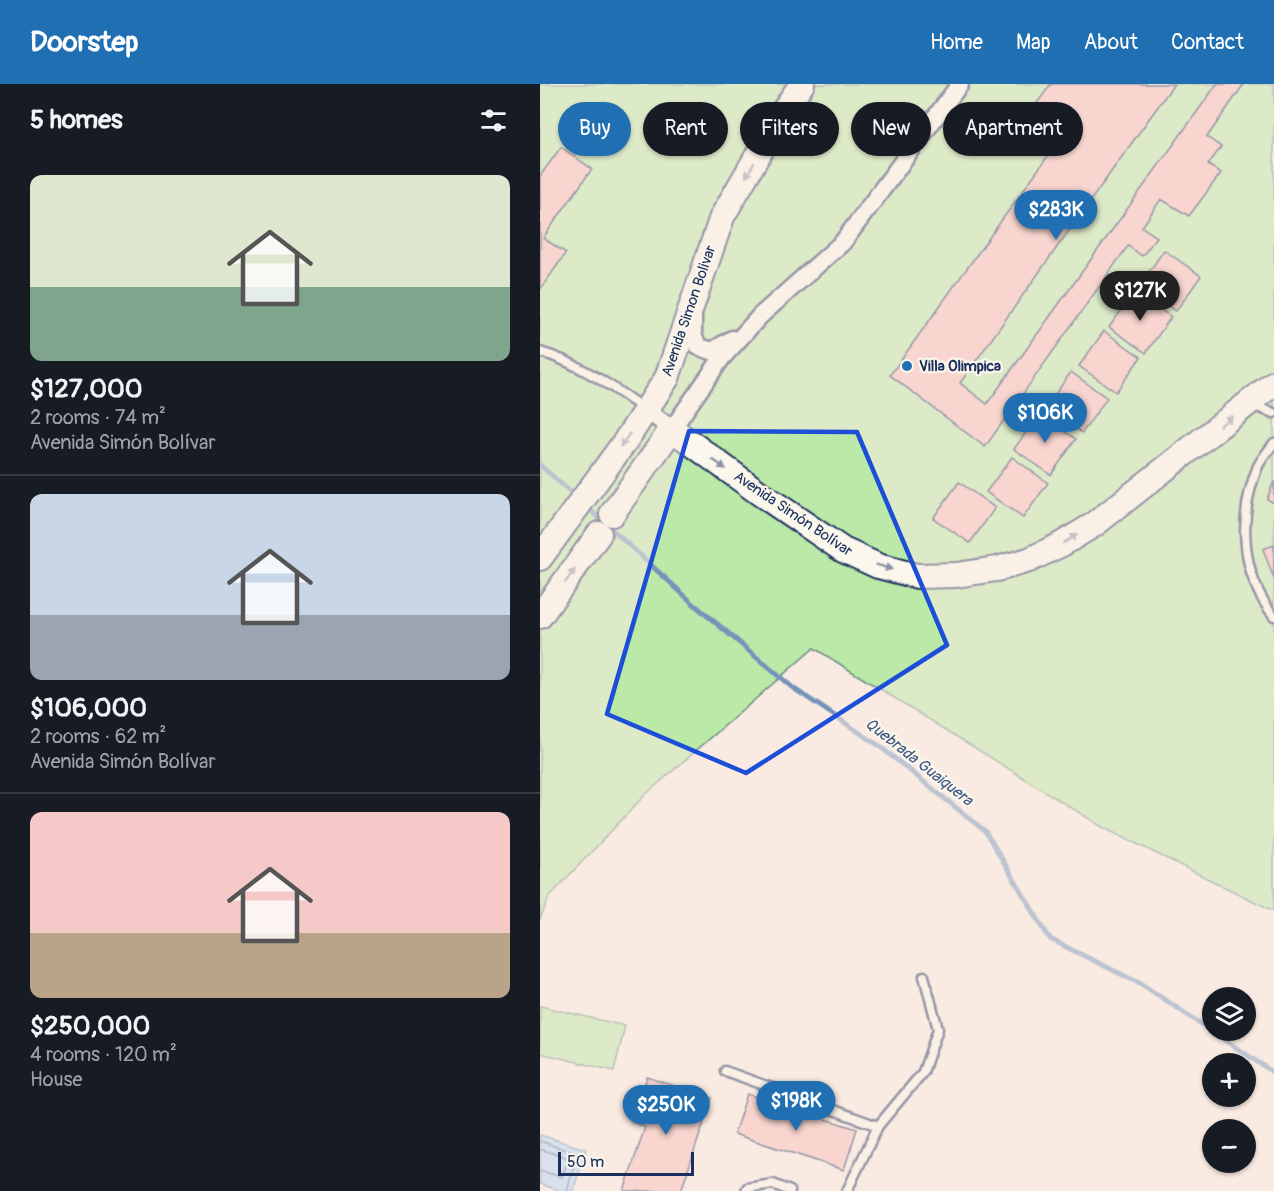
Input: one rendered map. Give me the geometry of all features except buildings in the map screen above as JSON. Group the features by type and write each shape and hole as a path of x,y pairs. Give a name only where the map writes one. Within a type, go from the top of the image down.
{"main road":[{"name":"Avenida Simon Bolivar","path":"540,558 667,378 722,218 784,110 802,84"},
{"name":"Avenida Simón Bolívar","path":"672,429 843,550 878,566 917,576 956,576 997,569 1029,560 1095,524 1274,383"},
{"path":"612,514 672,429"},
{"path":"540,616 599,534"}],"street":[{"path":"694,302 693,336 699,347 712,351 729,341 760,316 843,242 960,84"},
{"path":"646,410 672,429 722,359 760,316"},
{"path":"599,534 612,514"}],"lane":[{"path":"540,352 556,356 646,410"},
{"path":"1248,404 1274,413"},
{"path":"1274,443 1259,464 1245,510 1246,558 1263,603 1274,616"},
{"path":"848,1191 878,1126 923,1072 938,1029 924,976"},
{"path":"725,1071 878,1126"},
{"path":"746,1191 747,1188 773,1184 790,1191"}],"highlighted area":[{"path":"689,431 857,432 947,645 746,773 607,714"}],"green space":[{"name":"Villa Olimpica","path":"540,84 1274,84 1274,911 1104,828 814,648 645,795 549,897 540,920"},
{"path":"540,1006 625,1026 614,1071 540,1053"}],"water":[{"path":"540,1135 586,1149 573,1191 561,1191 540,1184"}],"waterway":[{"name":"Quebrada Guaiquera","path":"540,465 577,498"},
{"name":"Quebrada Guaiquera","path":"586,506 696,606 793,688 878,745 985,831 1050,939 1143,985 1274,1073"}],"place":[{"name":"Villa Olimpica","path":"907,366"}]}
